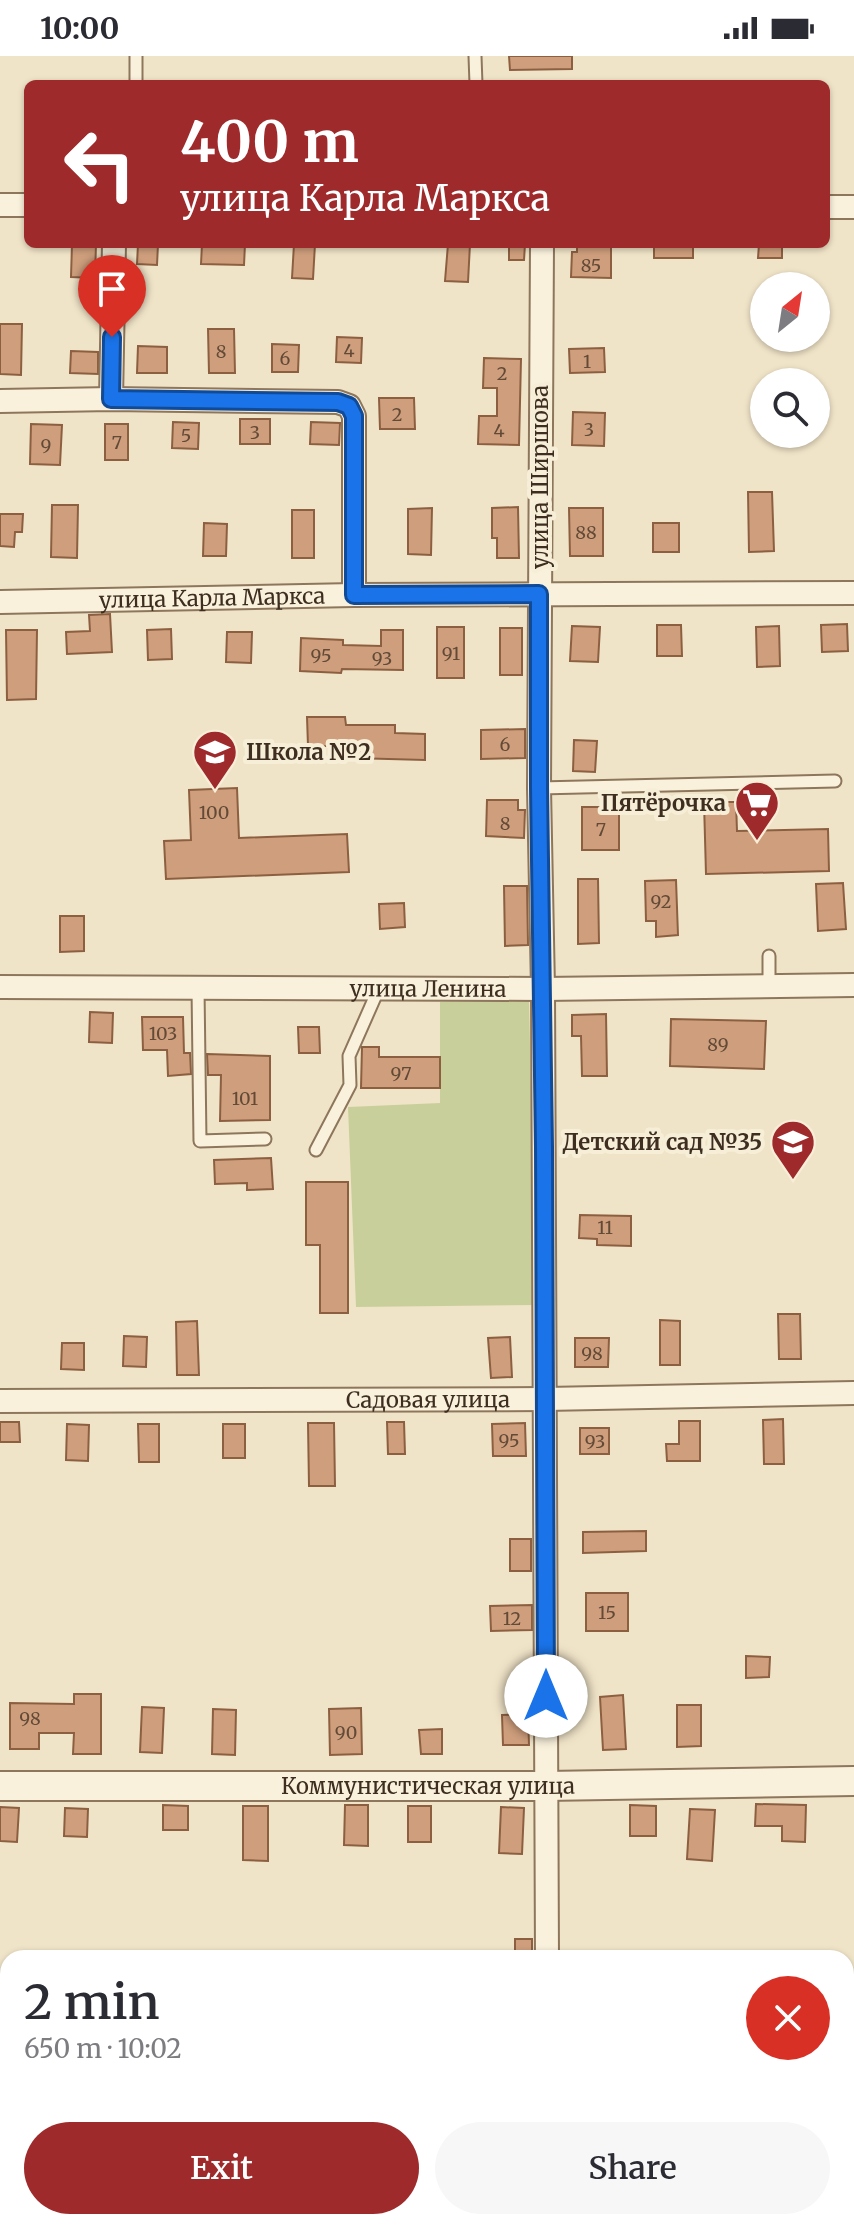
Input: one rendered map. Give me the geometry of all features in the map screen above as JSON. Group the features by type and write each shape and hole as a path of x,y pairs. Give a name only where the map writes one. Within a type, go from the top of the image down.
{"street":[{"path":"0,205 24,205"},
{"path":"830,207 854,207"},
{"path":"111,399 114,248"},
{"name":"улица Ширшова","path":"542,248 539,788 546,1399 547,1950"},
{"path":"0,401 338,402 349,406 354,416 354,595"},
{"name":"улица Карла Маркса","path":"0,602 354,595 854,593"},
{"name":"улица Ленина","path":"0,987 543,989 854,985"},
{"name":"Садовая улица","path":"0,1401 546,1399 854,1393"},
{"name":"Коммунистическая улица","path":"0,1786 546,1786 854,1781"}],"lane":[{"path":"136,56 136,80"},
{"path":"475,56 476,80"},
{"path":"539,788 835,781"},
{"path":"769,956 769,986"},
{"path":"316,1150 350,1085 349,1056 379,987"},
{"path":"198,988 200,1141 265,1139"}],"green space":[{"path":"529,1001 536,1305 356,1307 348,1107 440,1103 440,1002"}],"building":[{"path":"509,56 572,56 572,69 510,70"},
{"path":"72,248 96,248 95,278 71,277"},
{"path":"138,248 158,248 157,265 137,264"},
{"path":"202,248 245,248 244,265 201,264"},
{"path":"294,248 315,248 313,279 292,278"},
{"path":"448,248 470,248 468,282 445,281"},
{"path":"509,248 525,248 524,260 509,260"},
{"path":"577,248 611,248 611,278 571,277 572,252 577,252"},
{"path":"654,248 693,248 693,258 654,258"},
{"path":"759,248 782,248 782,258 758,258"},
{"path":"0,324 22,324 21,375 0,374"},
{"path":"208,329 234,329 235,373 209,373"},
{"path":"337,337 362,338 361,363 336,362"},
{"path":"272,344 299,345 298,372 272,372"},
{"path":"138,346 167,347 167,373 137,373"},
{"path":"604,348 605,372 570,373 569,349"},
{"path":"71,351 98,352 98,374 70,373"},
{"path":"484,358 521,359 519,445 478,444 479,416 497,416 497,388 483,388"},
{"path":"379,398 414,398 415,429 380,429"},
{"path":"573,412 605,413 604,446 572,445"},
{"path":"240,419 270,419 270,444 240,444"},
{"path":"173,422 199,423 198,449 172,448"},
{"path":"311,422 340,423 339,445 310,444"},
{"path":"31,424 62,425 60,465 30,464"},
{"path":"105,424 128,424 128,460 105,460"},
{"path":"748,492 772,492 774,551 749,552"},
{"path":"52,505 78,505 77,558 51,557"},
{"path":"518,507 519,558 497,558 497,538 492,538 492,508"},
{"path":"432,508 431,555 408,554 408,509"},
{"path":"569,508 603,508 603,556 570,556"},
{"path":"292,510 314,510 314,558 292,558"},
{"path":"0,514 23,514 22,532 15,532 14,547 0,546"},
{"path":"204,523 227,524 226,556 203,556"},
{"path":"653,523 679,523 679,552 653,552"},
{"path":"110,614 112,652 67,654 66,632 90,631 89,615"},
{"path":"847,624 848,651 822,652 821,625"},
{"path":"657,625 681,625 682,656 657,656"},
{"path":"572,626 600,627 598,662 570,661"},
{"path":"779,626 780,666 757,667 756,627"},
{"path":"437,627 464,627 464,678 437,678"},
{"path":"500,628 522,628 522,675 500,675"},
{"path":"171,629 172,659 148,660 147,630"},
{"path":"6,630 37,630 36,699 7,700"},
{"path":"381,630 403,630 403,670 300,671 301,638 343,640 343,645 381,646"},
{"path":"227,632 252,632 251,663 226,662"},
{"path":"307,717 345,717 346,725 395,725 395,733 425,734 425,760 352,758 352,746 308,746"},
{"path":"525,729 525,758 481,759 481,730"},
{"path":"574,740 597,741 595,772 573,771"},
{"path":"237,788 239,838 347,834 349,872 166,879 164,841 191,840 189,790"},
{"path":"487,800 518,800 518,810 525,810 524,838 486,836"},
{"path":"704,802 736,802 737,831 828,829 829,871 706,874"},
{"path":"582,807 619,807 619,850 582,850"},
{"path":"578,879 598,879 599,943 578,944"},
{"path":"676,880 678,935 656,937 656,921 646,921 645,881"},
{"path":"843,883 846,929 818,931 816,884"},
{"path":"504,886 527,886 528,945 505,946"},
{"path":"404,903 405,927 380,929 379,904"},
{"path":"60,916 84,916 84,951 60,952"},
{"path":"90,1012 113,1013 112,1043 89,1042"},
{"path":"606,1014 607,1076 582,1076 581,1036 572,1036 572,1015"},
{"path":"142,1017 183,1017 184,1053 190,1053 191,1074 168,1076 167,1050 143,1050"},
{"path":"671,1019 766,1021 764,1069 670,1066"},
{"path":"298,1027 319,1027 320,1053 299,1053"},
{"path":"362,1047 379,1047 379,1057 440,1057 440,1088 361,1088"},
{"path":"207,1054 270,1056 270,1120 220,1121 221,1075 208,1075"},
{"path":"271,1158 273,1189 247,1190 247,1183 215,1184 214,1160"},
{"path":"306,1182 348,1182 348,1313 320,1313 320,1245 306,1245"},
{"path":"580,1215 631,1216 631,1246 597,1245 597,1239 579,1238"},
{"path":"778,1314 800,1314 801,1359 779,1359"},
{"path":"660,1320 680,1321 680,1365 660,1365"},
{"path":"197,1321 199,1375 177,1375 176,1322"},
{"path":"124,1336 147,1337 146,1367 123,1366"},
{"path":"510,1337 512,1377 491,1378 488,1338"},
{"path":"575,1338 609,1338 608,1367 575,1367"},
{"path":"62,1343 84,1343 84,1370 61,1369"},
{"path":"783,1419 784,1464 764,1464 763,1420"},
{"path":"679,1421 700,1421 700,1461 667,1461 666,1444 679,1444"},
{"path":"0,1422 19,1422 20,1442 0,1442"},
{"path":"387,1422 404,1422 405,1454 388,1454"},
{"path":"308,1423 334,1423 335,1486 309,1486"},
{"path":"525,1423 526,1456 493,1456 492,1424"},
{"path":"67,1424 89,1425 88,1461 66,1460"},
{"path":"138,1424 159,1424 159,1462 139,1462"},
{"path":"223,1424 245,1424 245,1458 223,1458"},
{"path":"580,1428 609,1428 609,1454 580,1454"},
{"path":"646,1531 646,1551 583,1553 583,1532"},
{"path":"510,1539 531,1539 531,1571 510,1571"},
{"path":"586,1593 628,1593 628,1631 586,1631"},
{"path":"532,1605 532,1630 491,1631 490,1606"},
{"path":"746,1656 770,1657 769,1677 746,1678"},
{"path":"74,1694 101,1694 101,1754 73,1754 74,1733 39,1733 39,1749 10,1749 10,1703 74,1704"},
{"path":"623,1695 626,1749 603,1750 600,1697"},
{"path":"677,1705 701,1705 701,1746 677,1747"},
{"path":"142,1707 164,1708 162,1753 140,1752"},
{"path":"361,1708 362,1754 330,1755 329,1709"},
{"path":"213,1709 236,1710 235,1755 212,1754"},
{"path":"528,1714 529,1745 503,1745 502,1715"},
{"path":"442,1729 442,1754 421,1754 419,1730"},
{"path":"756,1804 806,1805 805,1842 782,1841 782,1826 755,1826"},
{"path":"163,1805 188,1806 188,1830 163,1830"},
{"path":"345,1805 368,1805 368,1846 344,1845"},
{"path":"630,1805 656,1806 656,1836 630,1836"},
{"path":"243,1806 268,1806 268,1861 243,1860"},
{"path":"408,1806 431,1806 431,1842 408,1842"},
{"path":"0,1807 19,1808 17,1842 0,1841"},
{"path":"501,1807 524,1808 522,1854 499,1853"},
{"path":"65,1808 88,1809 87,1837 64,1836"},
{"path":"690,1809 715,1810 712,1861 687,1859"},
{"path":"515,1939 532,1939 532,1950 515,1950"}],"place":[{"name":"Школа №2","path":"215,791"},
{"name":"Пятёрочка","path":"757,842"},
{"name":"Детский сад №35","path":"793,1181"}],"route":[{"path":"112,337 111,399 338,402 349,406 354,416 354,595 539,594 546,1696"}]}
